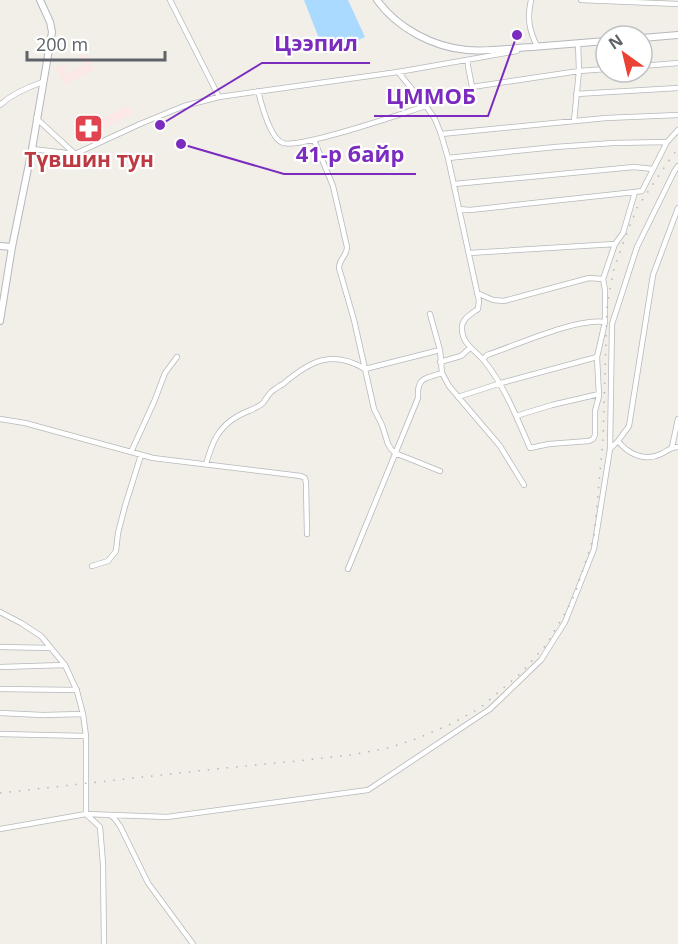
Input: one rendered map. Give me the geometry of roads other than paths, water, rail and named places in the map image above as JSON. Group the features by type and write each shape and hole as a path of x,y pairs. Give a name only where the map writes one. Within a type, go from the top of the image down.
{"street":[{"path":"0,321 32,149 51,27 39,0"},
{"path":"170,0 219,97"},
{"path":"377,0 397,21 412,32 447,47 488,50 594,42"},
{"path":"531,0 528,24 537,46"},
{"path":"581,0 678,4"},
{"path":"654,37 678,34"},
{"path":"574,121 579,71 578,43"},
{"path":"32,149 75,154 184,106 219,97 398,72 537,46"},
{"path":"468,60 472,87 594,70"},
{"path":"654,65 678,63"},
{"path":"398,72 435,119 448,158 477,293 478,309 465,319 461,331 470,348 483,359 501,382 530,448 589,441 595,435 598,394 597,357 605,322 603,279 615,244 623,233 636,192"},
{"path":"0,105 30,86 43,82"},
{"path":"576,94 678,88"},
{"path":"258,91 263,114 280,142 285,144 314,140 426,106"},
{"path":"441,134 574,121 678,115"},
{"path":"36,118 75,154"},
{"path":"459,209 470,210 642,191 667,142 678,130"},
{"path":"314,140 333,186 347,247 347,253 339,264 339,268 354,320 374,409 388,444 395,453 440,471"},
{"path":"448,158 555,147 667,142"},
{"path":"60,153 64,149 64,143"},
{"path":"0,829 86,814 166,817 368,790 490,709 541,660 565,622 594,549 610,449 612,324 637,247 678,166"},
{"path":"454,184 634,167 653,169"},
{"path":"610,449 629,426 653,275 678,208"},
{"path":"469,254 615,244"},
{"path":"0,246 12,247"},
{"path":"477,293 493,300 504,301 589,278 603,279"},
{"path":"430,314 440,350 442,373 449,386 500,446 524,485"},
{"path":"483,359 581,323 605,322"},
{"path":"440,362 461,356 470,348"},
{"path":"206,464 212,443 222,428 237,416 262,404 270,393 312,362 329,358 346,360 366,369 440,350"},
{"path":"131,452 165,373 177,357"},
{"path":"459,397 501,382 597,357"},
{"path":"348,568 418,398 418,384 442,373"},
{"path":"516,416 598,394"},
{"path":"0,419 35,426 153,458 301,476 305,478 306,483 308,534"},
{"path":"618,441 636,456 651,457 661,454 675,447 678,419"},
{"path":"92,566 108,561 116,551 118,533 141,454"},
{"path":"0,612 21,622 41,636 65,665 77,690 86,736 86,814 99,827 103,864 104,944"},
{"path":"0,647 50,648"},
{"path":"0,667 65,665"},
{"path":"0,689 77,690"},
{"path":"0,713 83,714"},
{"path":"0,734 86,736"},
{"path":"110,815 120,826 148,883 193,944"}],"water":[{"path":"304,0 348,0 365,37 325,54"}],"railway":[{"path":"0,793 351,755 388,748 451,724 480,708 522,672 546,645 567,610 575,594 594,536 603,440 607,305 614,269 637,208 678,149"}],"place":[{"name":"ЦММОБ","path":"517,35"},
{"name":"Цээпил","path":"160,125"},
{"name":"Түвшин тун","path":"89,128"},
{"name":"41-р байр","path":"181,144"}]}
